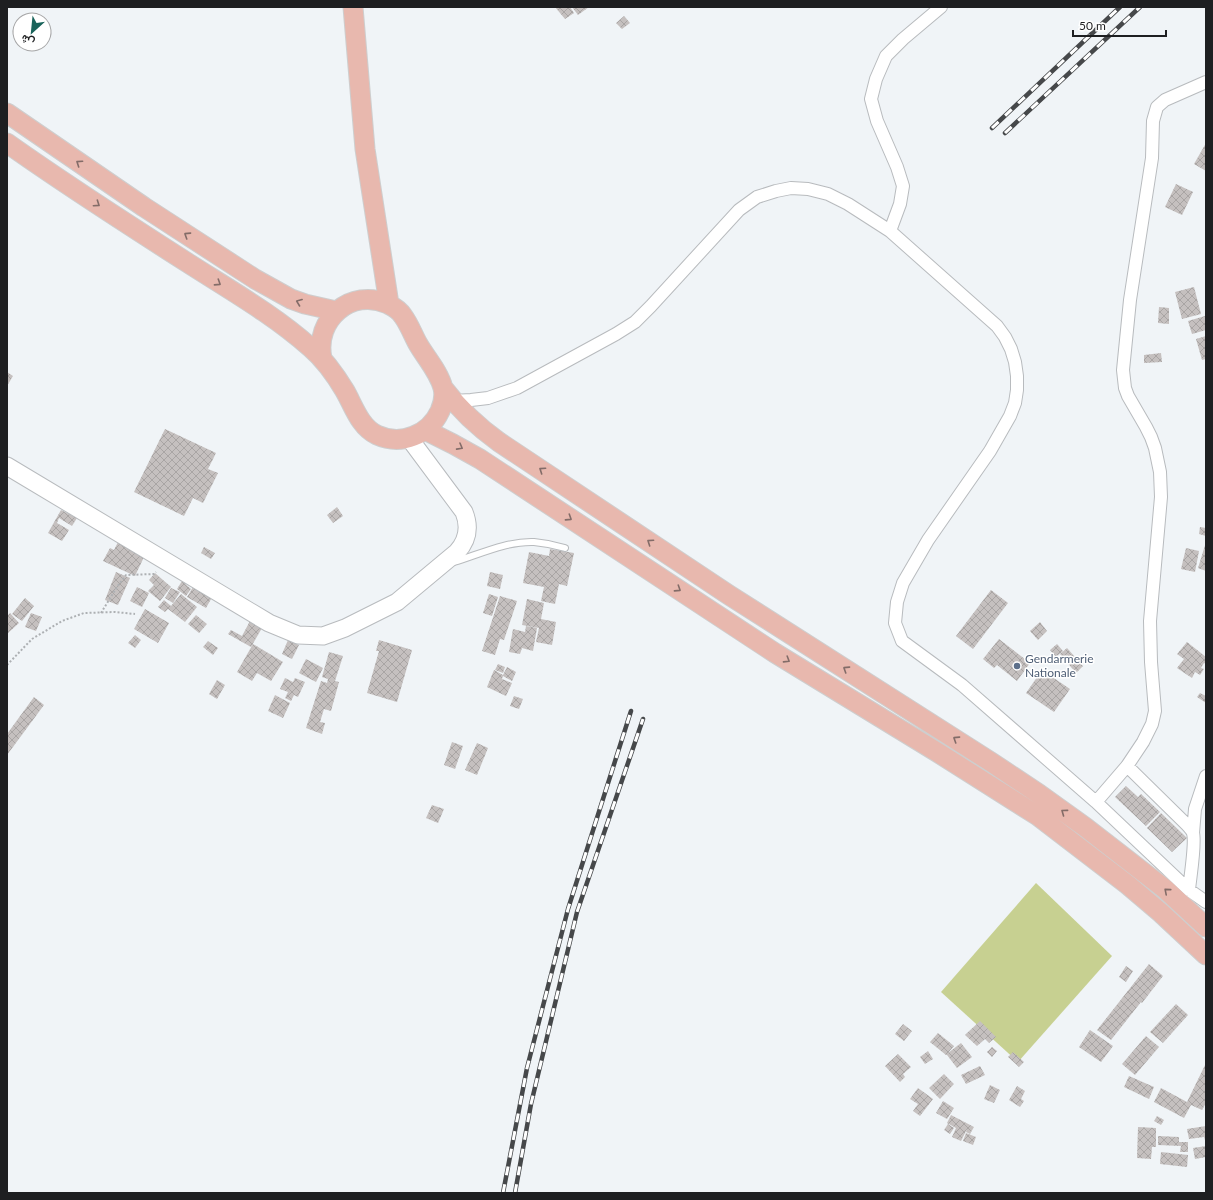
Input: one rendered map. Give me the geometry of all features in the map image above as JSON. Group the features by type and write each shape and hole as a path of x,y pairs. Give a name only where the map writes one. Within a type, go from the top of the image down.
{"main road":[{"path":"353,7 365,149 389,304"},
{"path":"7,113 144,207 255,279 277,292 305,304 336,311"},
{"path":"7,143 131,227 265,312 295,334 322,358 344,390 363,424 369,430 384,438 392,439 417,434 434,421 448,395"},
{"path":"265,312 277,292"},
{"path":"322,358 320,348 323,333 329,319 336,311 345,305 358,300 374,300 389,304 397,309 403,315 418,344 436,370 448,395 472,421 499,442 729,595 1039,794 1085,827 1159,885 1200,914"},
{"path":"7,466 269,623 298,635 323,636 346,628 397,602 457,552 462,546 467,532 464,512 417,434"},
{"path":"417,434 453,444 480,459 775,653 1038,816 1128,885 1206,955"},
{"path":"1172,923 1200,914"}],"street":[{"path":"890,231 900,204 903,186 897,167 877,121 871,99 876,79 886,56 903,39 941,7"},
{"path":"1096,802 1127,766 1143,742 1152,724 1155,710 1151,662 1150,621 1161,485 1160,472 1155,448 1146,427 1128,396 1123,379 1130,300 1152,158 1154,114 1165,100 1206,82"},
{"path":"448,395 471,400 488,398 517,388 616,334 635,322 651,306 739,210 758,198 776,191 791,188 808,189 828,194 848,204 890,231 997,326 1011,349 1017,376 1017,390 1010,416 990,451 928,540 903,583 897,602 895,623 902,641 962,684 1096,802 1189,890 1200,914"},
{"path":"1127,766 1181,819 1193,833"},
{"path":"1189,890 1194,848 1193,833 1195,810 1206,776"}],"lane":[{"path":"438,567 500,547 516,544 532,542 565,548"}],"path":[{"path":"101,613 126,575 154,574 163,560"},
{"path":"7,665 32,639 62,621 84,613 114,612 135,614"}],"green space":[{"path":"1036,883 1112,956 1018,1062 941,992"}],"building":[{"path":"555,7 570,7 574,13 565,19"},
{"path":"572,7 589,7 578,15"},
{"path":"624,16 630,23 622,29 616,23"},
{"path":"1206,143 1206,171 1194,164"},
{"path":"1176,184 1193,192 1182,215 1165,207"},
{"path":"1194,287 1201,314 1182,319 1175,292"},
{"path":"1159,307 1169,308 1169,324 1158,323"},
{"path":"1205,316 1206,330 1192,334 1188,321"},
{"path":"1206,336 1206,359 1202,360 1196,339"},
{"path":"1161,353 1162,362 1144,363 1144,355"},
{"path":"7,372 13,376 7,386"},
{"path":"165,429 216,453 208,469 218,473 203,503 193,498 184,516 134,492"},
{"path":"337,507 343,516 333,523 327,515"},
{"path":"61,510 77,518 72,526 59,518 57,523 69,530 62,541 48,533"},
{"path":"1200,527 1206,528 1206,536 1199,534"},
{"path":"120,538 144,557 135,576 103,561 110,548 114,550"},
{"path":"1206,542 1206,571 1198,568"},
{"path":"204,547 215,553 211,559 201,553"},
{"path":"1186,548 1199,551 1195,572 1181,569"},
{"path":"550,549 574,553 567,586 559,584 555,604 541,601 544,587 523,583 529,552 549,556"},
{"path":"116,572 130,578 118,605 105,600"},
{"path":"490,572 503,575 500,589 487,586"},
{"path":"155,573 171,587 160,601 148,591 154,585 149,580"},
{"path":"182,581 191,589 186,596 177,589"},
{"path":"196,582 215,592 206,608 187,597"},
{"path":"137,587 149,593 142,607 130,601"},
{"path":"171,588 180,592 173,603 165,598"},
{"path":"991,590 1008,603 973,649 956,636"},
{"path":"181,594 197,607 185,622 168,609 165,612 158,607 164,600 171,606"},
{"path":"489,594 498,597 492,616 483,613"},
{"path":"500,596 517,601 504,640 500,639 495,655 482,651"},
{"path":"25,598 34,606 22,621 12,614"},
{"path":"527,599 544,603 541,619 556,622 552,645 536,642 539,628 522,625"},
{"path":"145,609 169,623 158,643 134,629"},
{"path":"10,613 19,623 7,634 7,616"},
{"path":"31,613 42,617 36,631 25,627"},
{"path":"196,615 207,624 199,633 188,624"},
{"path":"250,621 262,628 251,647 228,634 231,630 242,636"},
{"path":"1040,622 1047,631 1038,640 1030,631"},
{"path":"526,626 537,628 533,651 522,648 520,654 509,652 513,629 525,632"},
{"path":"135,635 141,640 135,648 128,643"},
{"path":"999,639 1030,663 1017,681 997,665 994,668 983,659"},
{"path":"288,640 299,645 292,659 282,654"},
{"path":"379,640 412,650 397,702 367,693 379,651 376,651"},
{"path":"208,641 218,648 213,655 203,647"},
{"path":"1187,642 1206,657 1206,664 1204,663 1201,668 1204,669 1200,675 1195,672 1192,678 1177,668 1184,659 1177,654"},
{"path":"253,644 283,662 271,681 257,673 252,681 237,672"},
{"path":"1057,644 1063,651 1056,657 1050,650"},
{"path":"1067,648 1083,666 1076,673 1060,654"},
{"path":"329,652 343,656 335,681 339,682 331,711 324,709 320,722 325,723 322,734 306,728 321,681 327,683 328,679 322,677"},
{"path":"306,659 323,668 316,682 299,673"},
{"path":"498,664 505,667 503,673 495,670"},
{"path":"507,667 516,672 512,681 503,676 502,679 512,683 506,696 487,687 494,670 503,675"},
{"path":"1042,670 1070,689 1054,712 1026,693"},
{"path":"285,678 293,682 295,678 305,682 298,697 294,695 291,701 285,698 288,692 280,689"},
{"path":"217,680 225,685 217,699 209,694"},
{"path":"1200,693 1206,696 1206,703 1197,697"},
{"path":"275,695 290,703 283,718 268,711"},
{"path":"514,696 523,699 519,709 510,706"},
{"path":"34,697 44,705 7,755 7,734"},
{"path":"452,742 463,746 455,769 444,765"},
{"path":"477,743 488,748 477,775 465,770"},
{"path":"1126,786 1138,797 1141,794 1160,812 1146,826 1115,797"},
{"path":"432,805 444,809 438,823 426,818"},
{"path":"1161,813 1187,838 1172,852 1147,828"},
{"path":"1149,964 1163,976 1111,1040 1097,1030"},
{"path":"1126,966 1133,971 1126,982 1119,977"},
{"path":"1176,1004 1188,1015 1163,1043 1150,1032"},
{"path":"980,1021 996,1037 989,1043 985,1039 977,1046 965,1035"},
{"path":"903,1024 912,1031 904,1041 895,1034"},
{"path":"1090,1030 1113,1046 1101,1062 1079,1047"},
{"path":"938,1033 954,1046 948,1053 961,1043 972,1057 957,1068 947,1055 930,1042"},
{"path":"1146,1036 1159,1047 1135,1075 1122,1064"},
{"path":"992,1047 997,1051 992,1057 987,1052"},
{"path":"928,1051 933,1059 925,1064 920,1057"},
{"path":"1013,1052 1024,1062 1019,1067 1008,1057"},
{"path":"898,1054 911,1067 903,1074 905,1077 900,1082 885,1066"},
{"path":"1206,1063 1206,1103 1202,1110 1191,1105 1184,1118 1154,1102 1161,1088 1187,1102"},
{"path":"980,1066 985,1075 966,1084 961,1075"},
{"path":"944,1074 954,1084 940,1099 929,1088"},
{"path":"1129,1076 1154,1087 1149,1099 1124,1087"},
{"path":"990,1085 1000,1090 994,1103 984,1099"},
{"path":"1017,1086 1025,1091 1021,1099 1024,1101 1020,1107 1009,1100"},
{"path":"918,1088 933,1099 920,1116 913,1111 918,1104 910,1099"},
{"path":"943,1101 954,1108 947,1119 936,1113"},
{"path":"951,1115 974,1127 970,1134 966,1132 967,1129 961,1141 952,1137 956,1128 947,1123"},
{"path":"1157,1116 1164,1120 1161,1125 1154,1121"},
{"path":"948,1124 954,1128 950,1134 944,1130"},
{"path":"1206,1126 1206,1143 1204,1137 1189,1139 1187,1129"},
{"path":"1138,1127 1156,1128 1156,1147 1152,1147 1151,1159 1137,1158"},
{"path":"966,1133 976,1137 973,1145 963,1141"},
{"path":"1158,1136 1179,1137 1179,1142 1188,1142 1188,1152 1180,1152 1181,1146 1158,1145"},
{"path":"1206,1146 1206,1157 1195,1159 1193,1148"},
{"path":"1161,1152 1188,1155 1187,1167 1160,1164"}],"railway":[{"path":"992,128 1120,7"},
{"path":"1005,133 1140,7"},
{"path":"503,1193 527,1068 568,909 631,711"},
{"path":"515,1193 531,1104 577,912 643,719"}],"place":[{"name":"Gendarmerie Nationale","path":"1017,666"}]}
